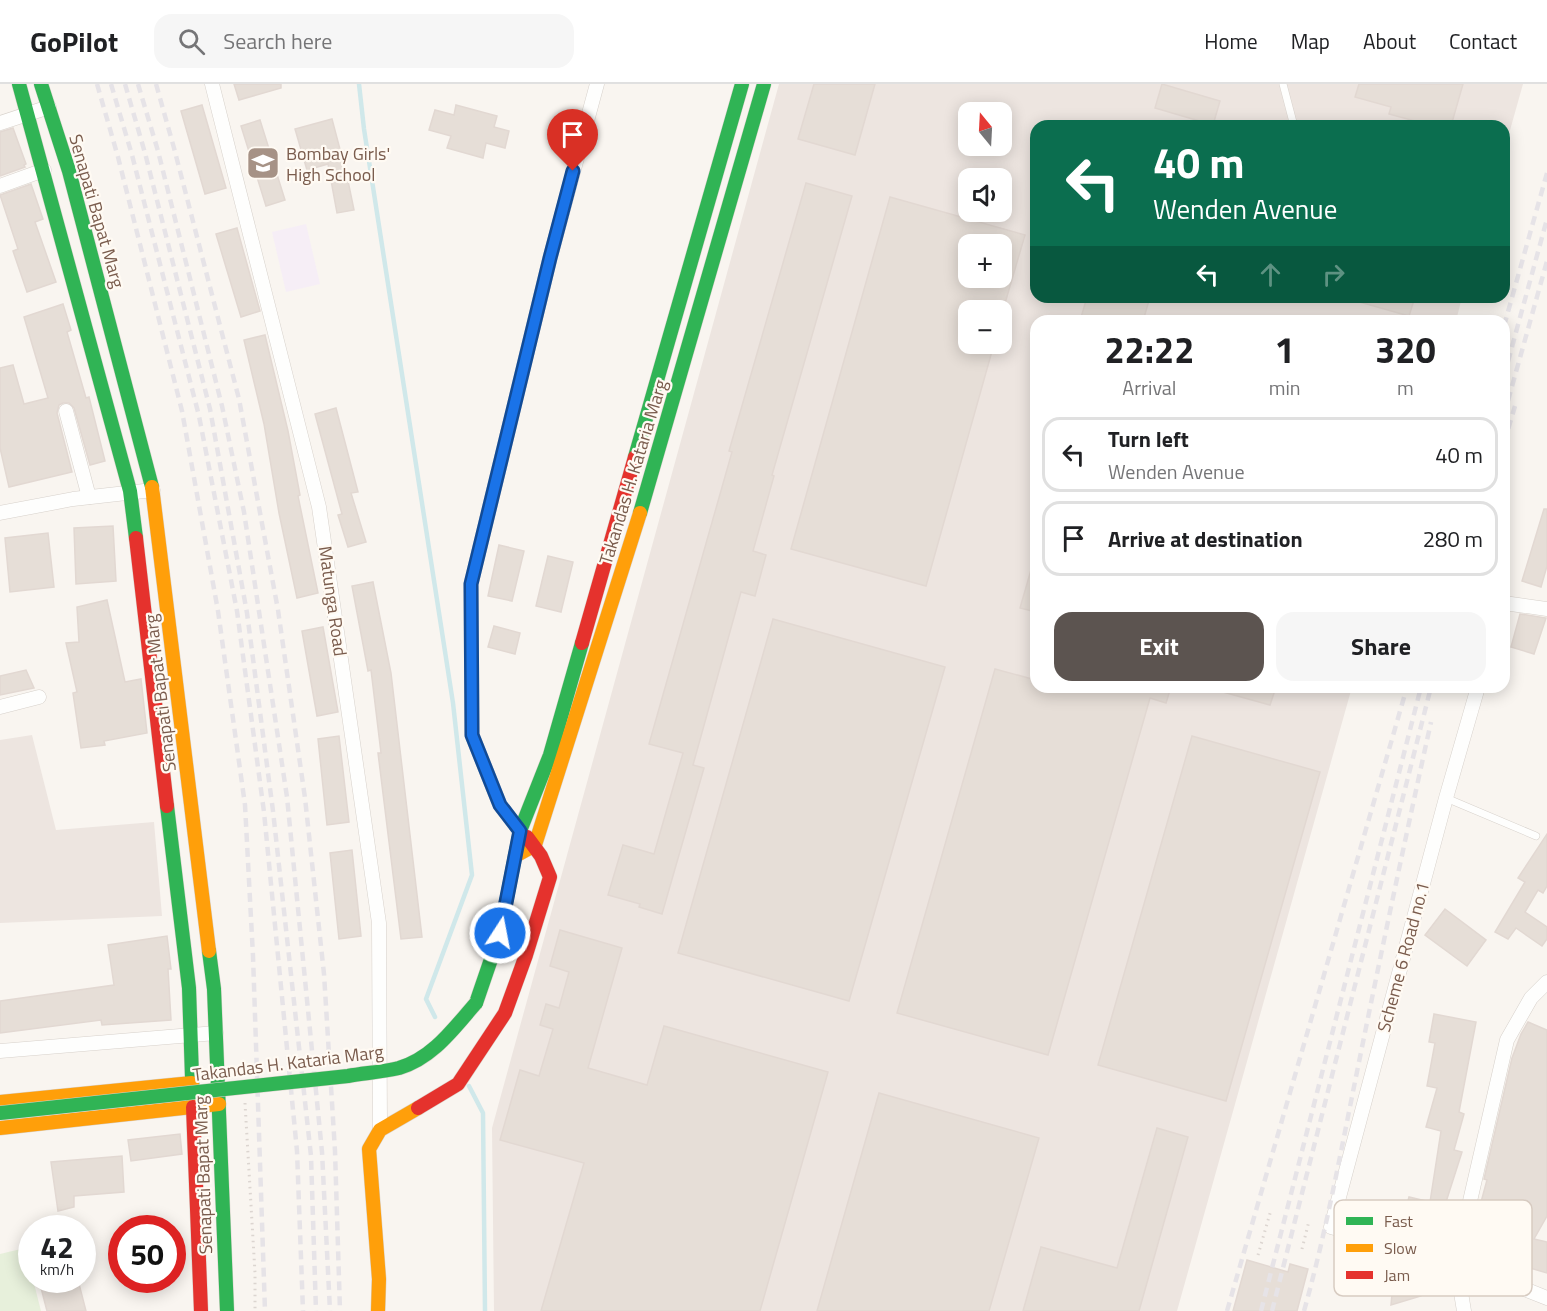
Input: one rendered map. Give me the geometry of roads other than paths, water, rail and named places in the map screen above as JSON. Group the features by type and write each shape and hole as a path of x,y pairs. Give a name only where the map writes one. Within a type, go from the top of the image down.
{"main road":[{"name":"Senapati Bapat Marg","path":"19,84 29,113 130,491 189,988 201,1311"},
{"name":"Senapati Bapat Marg","path":"41,84 81,215 153,489 212,978 227,1311"},
{"name":"Takandas H. Kataria Marg","path":"534,845 608,553 742,84"},
{"name":"Takandas H. Kataria Marg","path":"0,1113 400,1068 422,1058 443,1040 476,1003 500,933 520,831 556,758 627,558 764,84"},
{"path":"58,222 81,215"},
{"path":"95,361 118,355"},
{"path":"608,553 627,558"},
{"path":"378,1311 379,1280 369,1149 380,1130 458,1084 505,1013 550,877 534,845 520,831"},
{"path":"515,856 534,845"},
{"path":"0,1102 192,1083"},
{"path":"0,1128 219,1104"},
{"path":"201,1293 226,1293"}],"street":[{"name":"Matunga Road","path":"212,84 319,507 379,923 380,1130"},
{"path":"520,831 500,805 472,735 471,584 550,258 597,84"},
{"path":"0,123 49,107"},
{"path":"0,186 44,170"},
{"path":"66,411 89,497"},
{"path":"0,513 89,497 153,489"},
{"path":"1510,604 1547,609"},
{"name":"Scheme 6 Road no.1","path":"1338,1200 1476,693"},
{"path":"0,707 39,698"},
{"path":"1470,1200 1507,1040 1531,998 1547,982"},
{"path":"0,1051 216,1033"},
{"path":"196,1183 222,1182"},
{"path":"1532,1292 1547,1298"},
{"path":"1462,1296 1464,1311"}],"lane":[{"path":"1283,84 1292,120"},
{"path":"1446,798 1536,836"}],"waterway":[{"path":"359,84 364,129 453,703 472,875 426,999 435,1017"},
{"path":"469,1086 483,1113 485,1311"}],"railway":[{"path":"97,84 118,157 182,411 218,611 245,805 253,956 265,1311"},
{"path":"111,84 132,155 199,416 237,611 264,812 297,1151 303,1311"},
{"path":"125,84 145,153 210,409 247,613 273,811 311,1156 316,1311"},
{"path":"138,84 158,151 222,406 244,512 287,797 322,1152 330,1311"},
{"path":"156,84 239,399 278,610 305,798 324,974 335,1151 340,1311"},
{"path":"1507,315 1547,173"},
{"path":"1510,354 1547,219"},
{"path":"1510,394 1547,261"},
{"path":"1510,423 1515,406"},
{"path":"1227,1311 1405,693"},
{"path":"1261,1311 1419,693"},
{"path":"1272,1311 1429,693"},
{"path":"1304,1311 1327,1218 1431,722"}],"place":[{"name":"Bombay Girls' High School","path":"263,163"}]}
